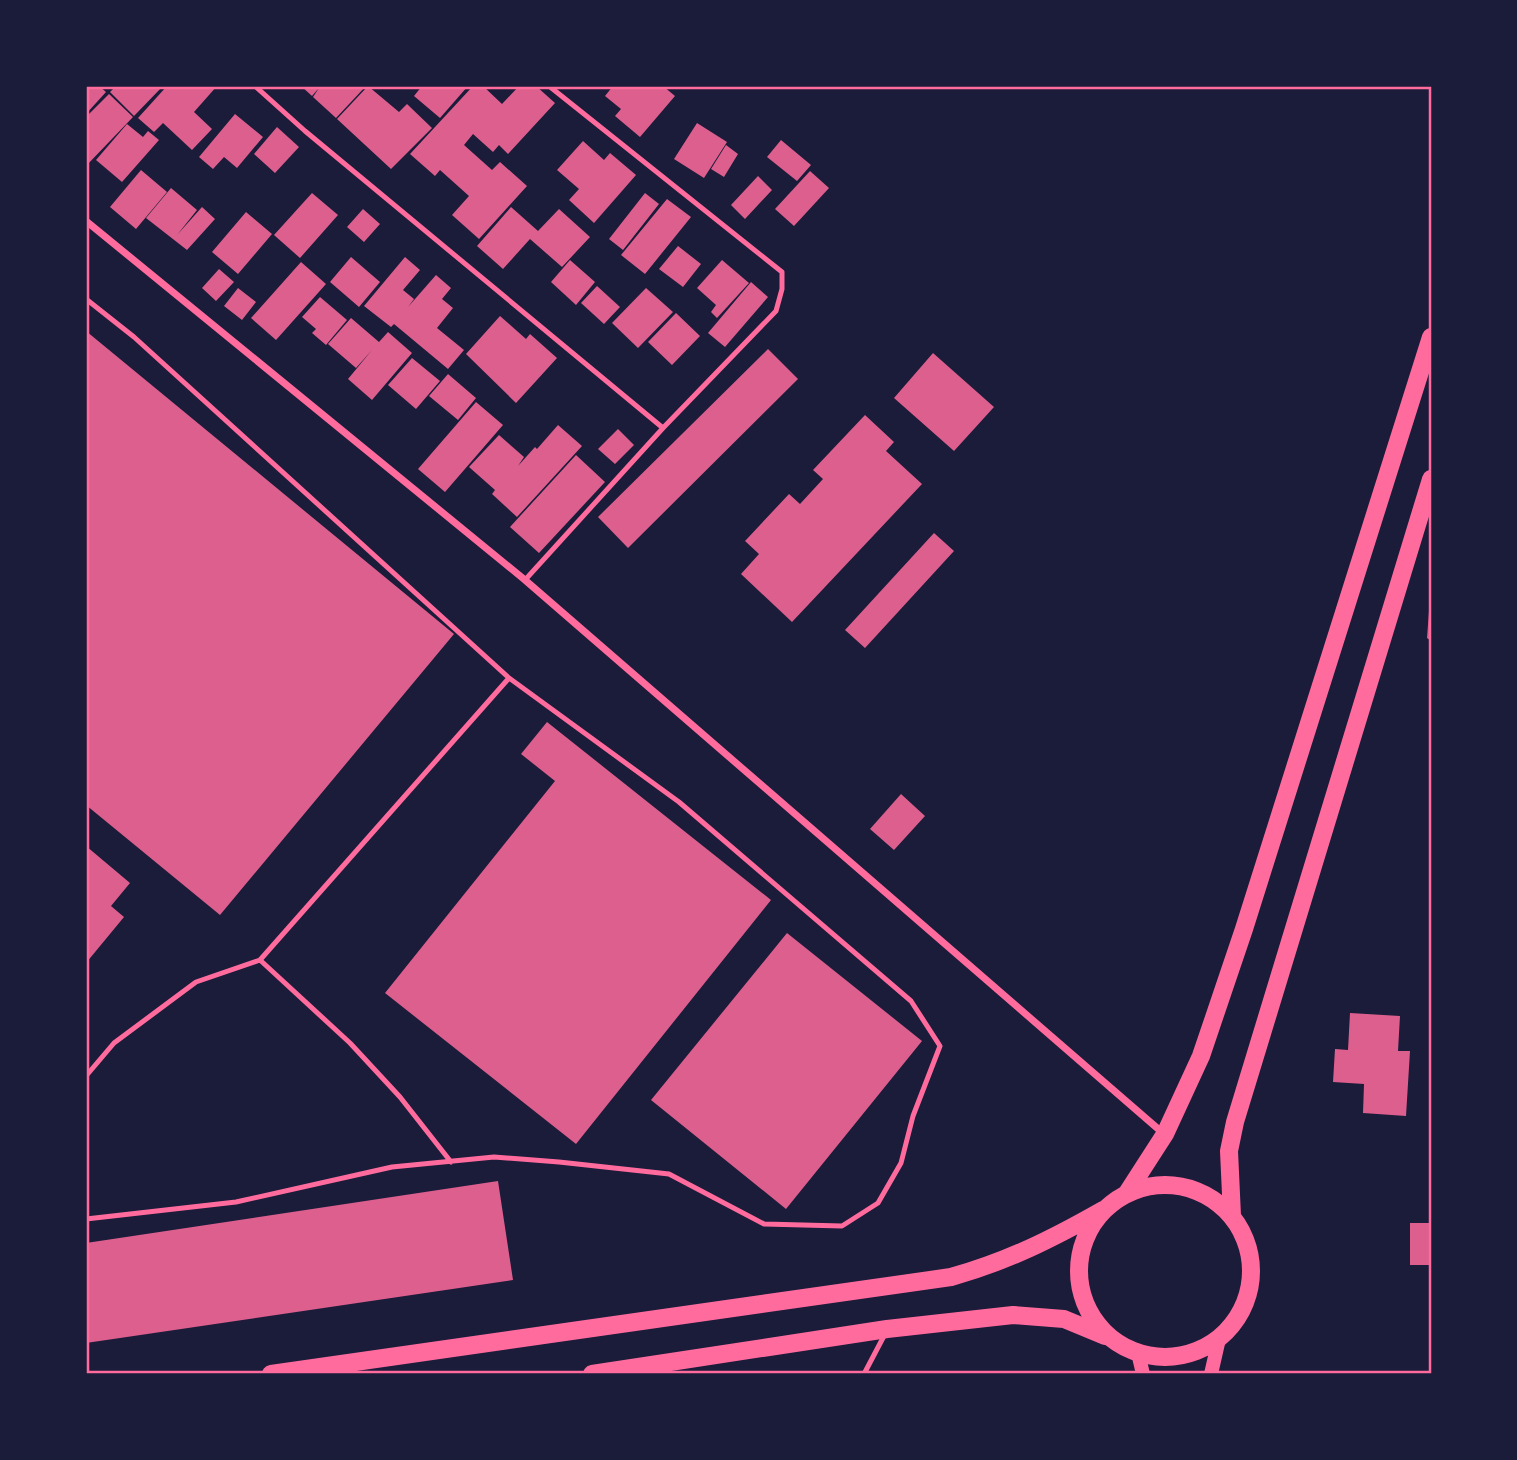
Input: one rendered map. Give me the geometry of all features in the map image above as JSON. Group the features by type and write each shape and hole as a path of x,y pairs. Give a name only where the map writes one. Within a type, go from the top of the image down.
{"main road":[{"path":"1127,1194 1164,1134 1201,1056 1431,337"},
{"path":"1232,1216 1229,1151 1235,1122 1431,480"},
{"path":"271,1374 951,1277 995,1265 1052,1239 1127,1194 1155,1185 1184,1186 1211,1198 1232,1216 1246,1240 1252,1266 1249,1293 1238,1318 1219,1339 1194,1352 1175,1356 1138,1353 1111,1338 1064,1319 1013,1315 887,1329 592,1374"},
{"path":"1104,1210 1087,1234 1079,1261 1081,1290 1091,1317 1111,1338"},
{"path":"1211,1374 1219,1339"},
{"path":"1138,1353 1143,1374"}],"street":[{"path":"86,220 525,580 1164,1134"}],"lane":[{"path":"255,86 305,131 663,428"},
{"path":"525,580 663,428 776,311 782,289 782,272 549,86"},
{"path":"86,299 134,337 509,678 679,802 911,1001 940,1046 913,1116 901,1163 878,1203 842,1226 764,1224 669,1174 559,1161 494,1157 392,1167 236,1202 86,1219"},
{"path":"86,1076 114,1043 195,982 260,960 509,678"},
{"path":"260,960 350,1043 400,1097 451,1161"},
{"path":"864,1374 887,1329"}],"building":[{"path":"86,86 99,86 106,92 86,114"},
{"path":"116,86 163,86 134,116 110,92"},
{"path":"167,86 217,86 194,112 212,129 192,150 163,123 154,132 138,118"},
{"path":"301,86 366,86 336,118 313,97 319,88 312,96"},
{"path":"368,86 399,112 407,104 432,128 391,169 337,119"},
{"path":"422,86 468,86 440,118 414,96"},
{"path":"473,86 483,86 502,104 519,86 536,86 555,103 508,154 499,145 493,152 473,134 464,145 492,170 500,162 527,186 479,239 452,215 469,196 440,170 435,176 410,154"},
{"path":"613,86 663,86 675,96 640,137 615,116 621,109 605,96"},
{"path":"109,94 133,117 86,166 86,117"},
{"path":"235,114 263,137 237,168 224,157 213,169 199,157"},
{"path":"697,123 727,142 704,178 674,159"},
{"path":"127,124 143,137 148,131 159,140 122,182 96,160"},
{"path":"277,127 299,147 275,173 254,154"},
{"path":"781,140 811,165 797,181 767,157"},
{"path":"583,141 604,160 610,153 636,175 594,223 569,200 579,189 557,170"},
{"path":"726,145 738,154 724,177 711,169"},
{"path":"141,170 167,192 136,229 110,207"},
{"path":"810,171 829,188 794,226 775,209"},
{"path":"758,176 772,190 745,219 731,205"},
{"path":"171,188 197,210 177,235 202,207 215,219 187,250 146,218"},
{"path":"312,193 338,215 300,258 274,235"},
{"path":"645,193 659,204 623,250 609,239"},
{"path":"667,199 691,217 645,274 621,255"},
{"path":"511,207 538,231 559,209 590,237 562,267 530,239 503,269 477,246"},
{"path":"363,209 380,224 364,242 347,227"},
{"path":"246,212 272,234 238,274 212,252"},
{"path":"678,246 701,264 683,287 659,269"},
{"path":"351,257 380,282 359,307 330,282"},
{"path":"405,257 420,270 403,290 414,299 408,307 436,275 451,288 442,299 453,308 437,328 464,350 448,369 394,324 391,327 364,306"},
{"path":"570,260 595,282 576,305 551,282"},
{"path":"722,260 749,283 717,318 711,312 716,305 697,288"},
{"path":"301,262 326,284 276,340 251,318"},
{"path":"219,269 234,282 216,301 202,288"},
{"path":"751,282 768,297 725,347 708,333"},
{"path":"597,286 620,307 604,324 581,303"},
{"path":"238,288 256,302 242,320 224,306"},
{"path":"646,288 673,312 638,348 612,323"},
{"path":"320,297 347,320 326,345 312,333 316,329 302,317"},
{"path":"676,313 700,336 672,365 648,342"},
{"path":"500,316 526,339 530,334 557,358 516,403 466,354"},
{"path":"351,318 379,342 388,332 412,353 372,400 348,379 372,350 356,368 328,344"},
{"path":"86,331 454,634 220,915 86,805"},
{"path":"768,349 798,379 628,548 598,517"},
{"path":"933,353 994,407 954,451 894,398"},
{"path":"412,358 440,381 416,409 388,385"},
{"path":"448,374 476,398 458,420 429,396"},
{"path":"476,402 503,425 445,492 418,469"},
{"path":"865,415 894,442 886,451 922,484 792,622 741,574 759,554 745,541 789,494 800,504 823,479 813,470"},
{"path":"558,425 582,446 517,517 492,494 495,490 469,467 499,435 524,457 518,466"},
{"path":"618,429 634,445 615,464 598,449"},
{"path":"576,455 605,482 539,553 510,527"},
{"path":"934,533 954,551 865,648 845,630"},
{"path":"1431,608 1431,641 1427,638"},
{"path":"547,722 771,900 576,1144 385,993 555,781 521,754"},
{"path":"901,794 925,816 894,850 870,829"},
{"path":"86,846 130,883 111,906 124,917 86,963"},
{"path":"787,933 922,1041 786,1209 651,1100"},
{"path":"1350,1013 1400,1016 1398,1051 1410,1051 1406,1116 1363,1113 1364,1084 1333,1082 1335,1049 1348,1050"},
{"path":"498,1181 513,1280 86,1343 86,1243"},
{"path":"1410,1223 1431,1223 1431,1265 1410,1265"}]}
